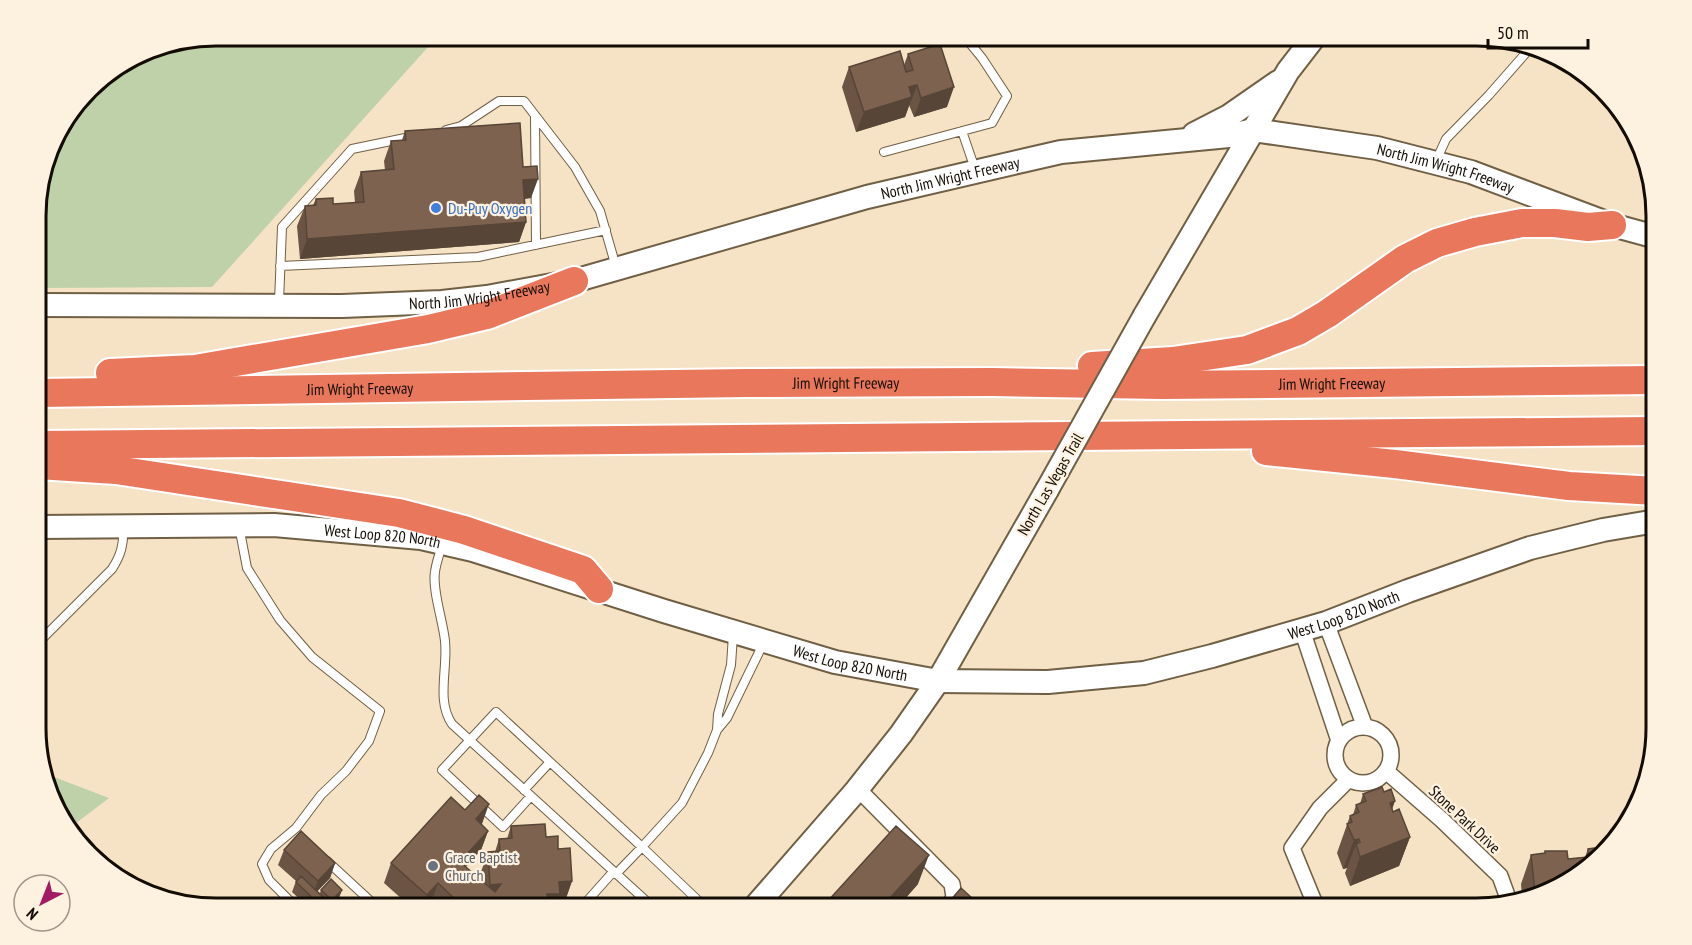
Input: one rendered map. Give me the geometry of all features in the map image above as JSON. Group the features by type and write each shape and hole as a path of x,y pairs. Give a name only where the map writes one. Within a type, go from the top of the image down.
{"highway":[{"path":"992,381 1011,370 1173,362 1246,350 1298,331 1327,314 1405,259 1437,243 1475,232 1522,223 1555,223 1588,227 1612,225"},
{"path":"47,376 195,369 360,342 487,315 574,281"},
{"name":"Jim Wright Freeway","path":"47,393 992,381 1161,386 1645,380"},
{"path":"47,445 1645,431"},
{"path":"1234,436 1267,451 1395,464 1569,486 1645,490"},
{"path":"47,466 116,470 399,513 464,530 583,570 599,589"}],"main road":[{"name":"North Las Vegas Trail","path":"762,898 901,734 938,681 1145,315 1284,78 1307,47"},
{"path":"1183,140 1229,116 1284,78"},
{"name":"North Jim Wright Freeway","path":"47,305 342,306 442,302 487,297 574,281 856,200 1061,152 1229,136 1253,130 1377,148 1471,172 1612,225 1645,234"},
{"name":"West Loop 820 North","path":"47,527 274,525 422,538 473,550 835,662 938,681 1048,682 1144,673 1326,623 1530,548 1604,530 1645,523"}],"street":[{"path":"1326,623 1365,727"},
{"path":"1302,630 1339,741 1335,758 1337,766 1349,779 1365,783 1380,777 1386,771 1391,755 1380,733 1365,727 1350,730 1339,741"},
{"name":"Stone Park Drive","path":"1386,771 1442,820 1500,876 1507,895"},
{"path":"1312,898 1292,848 1320,808 1349,779"},
{"path":"857,788 952,884 954,898"}],"lane":[{"path":"884,152 993,123 1007,96 973,47"},
{"path":"1435,163 1446,139 1525,54"},
{"path":"441,131 461,126 499,101 524,101 575,167 600,211 616,269"},
{"path":"535,116 536,245"},
{"path":"963,131 976,171"},
{"path":"279,306 282,226 352,149 421,135"},
{"path":"280,266 478,257 606,230"},
{"path":"239,525 247,568 280,620 312,657 380,711 369,741 346,771 321,795 293,830 271,849 262,864 269,880 287,898"},
{"path":"47,634 112,569 122,549 123,526"},
{"path":"442,543 435,573 445,642 444,708 452,724 643,898"},
{"path":"717,730 718,714 730,665 733,632"},
{"path":"591,898 682,803 699,772 717,730 727,718 765,641"},
{"path":"531,796 503,827 442,770 496,712 696,898"},
{"path":"524,790 550,762"},
{"path":"293,830 302,838"},
{"path":"319,854 367,898"}],"green space":[{"path":"206,47 428,47 212,287 47,288 47,217 52,173 69,132 89,105 105,89 132,69 152,59 184,50"},
{"path":"54,777 109,798 75,824 64,803"}],"building":[{"path":"930,47 941,47 954,87 921,98 917,85 909,87 912,97 864,112 849,67 900,51 906,72 913,70 908,54"},
{"name":"Du-Puy Oxygen","path":"520,123 523,167 537,166 538,179 523,180 526,222 307,239 305,206 316,205 316,199 333,198 333,204 364,202 361,172 394,169 391,141 406,140 405,131"},
{"path":"1382,787 1384,792 1391,789 1395,801 1390,803 1393,812 1399,809 1410,837 1360,857 1356,844 1360,842 1359,839 1354,840 1347,824 1352,822 1350,816 1359,812 1356,805 1366,801 1363,794"},
{"path":"479,795 489,804 476,819 488,831 460,862 495,892 501,884 490,885 488,852 500,851 499,839 512,838 511,826 545,824 546,837 558,836 558,849 570,848 572,881 559,882 560,894 547,894 547,898 454,898 438,883 427,895 391,863 451,797 465,810"},
{"path":"896,826 929,855 890,898 831,898"},
{"path":"301,831 335,863 318,881 284,850"},
{"path":"1597,848 1588,856 1588,849"},
{"path":"1545,851 1567,851 1568,859 1586,857 1570,870 1534,887 1531,855 1545,853"},
{"path":"301,876 324,898 313,898 296,882"},
{"path":"331,879 342,890 334,898 330,898 321,890"},
{"path":"961,888 972,898 952,898"}],"place":[{"name":"Du-Puy Oxygen","path":"436,208"},
{"name":"Grace Baptist Church","path":"433,866"}]}
